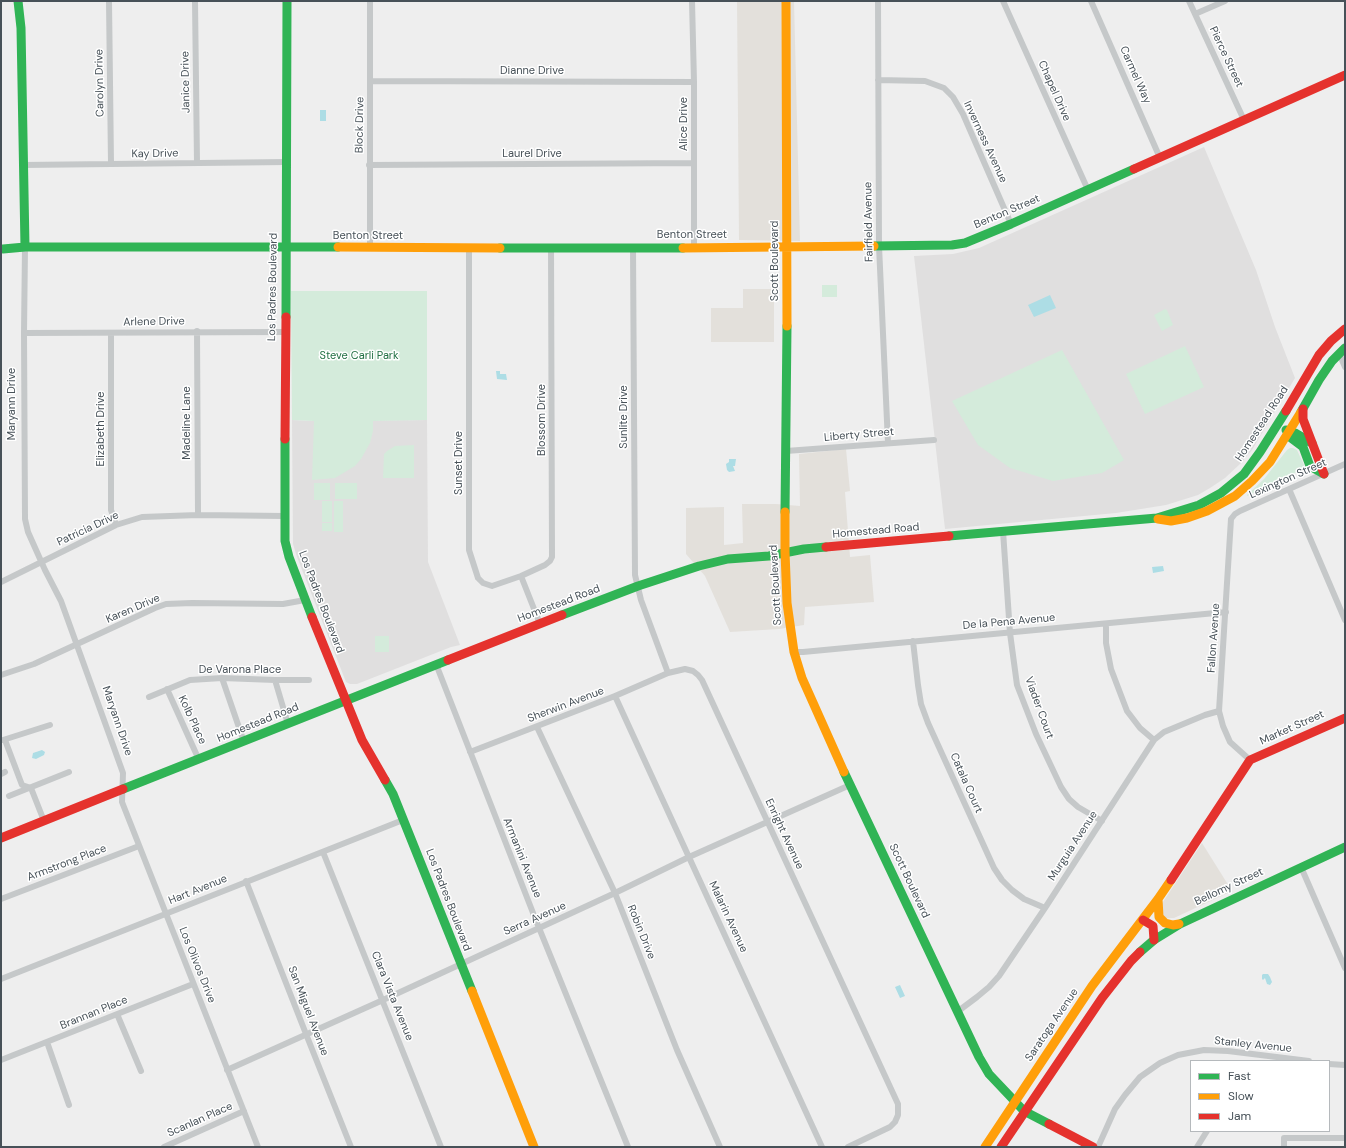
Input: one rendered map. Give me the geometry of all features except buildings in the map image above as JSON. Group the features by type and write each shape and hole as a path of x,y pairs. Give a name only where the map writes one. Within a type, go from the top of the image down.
{"main road":[{"name":"Maryann Drive","path":"18,1 21,28 25,248"},
{"name":"Los Padres Boulevard","path":"287,1 284,516 289,556 305,600 362,740 392,794 403,820 534,1147"},
{"name":"Scott Boulevard","path":"786,1 785,552 787,603 794,652 802,678 850,784 957,1012 989,1074 1024,1111 1093,1147"},
{"name":"Benton Street","path":"2,249 551,247 694,248 952,245 965,243 1012,224 1345,75"},
{"name":"Homestead Road","path":"2,835 44,821 244,742 385,684 638,586 706,564 728,559 769,556 804,549 1157,518 1200,505 1221,493 1244,474 1278,425 1319,355 1331,341 1345,329"},
{"name":"Homestead Road","path":"1157,518 1171,521 1187,518 1207,511 1234,496 1252,481 1270,462 1289,433 1319,380 1342,350"},
{"path":"1303,409 1304,419 1324,474"},
{"path":"1278,425 1289,433 1295,433 1312,443"},
{"path":"1289,433 1290,438 1303,447 1310,466 1324,474"},
{"name":"Market Street","path":"1250,760 1345,718"},
{"name":"Saratoga Avenue","path":"985,1147 1092,986 1158,899 1250,760"},
{"name":"Bellomy Street","path":"1024,1111 1102,998 1131,961 1154,940 1180,924 1345,847"},
{"path":"1158,899 1158,912 1162,920 1172,925 1180,924"},
{"path":"1143,920 1153,926 1154,940"},
{"path":"1001,1147 1024,1111"}],"street":[{"name":"Carolyn Drive","path":"109,1 111,164"},
{"name":"Janice Drive","path":"195,1 197,163"},
{"name":"Block Drive","path":"370,1 370,248"},
{"name":"Alice Drive","path":"692,1 694,82 694,248"},
{"name":"Fairfield Avenue","path":"878,1 879,246 888,443"},
{"name":"Chapel Drive","path":"1002,1 1088,190"},
{"name":"Carmel Way","path":"1091,1 1160,158"},
{"name":"Pierce Street","path":"1189,1 1244,120"},
{"path":"1195,14 1225,1"},
{"name":"Inverness Avenue","path":"878,80 925,81 944,88 963,114 1012,224"},
{"name":"Dianne Drive","path":"370,81 694,82"},
{"name":"Kay Drive","path":"23,165 287,162"},
{"name":"Laurel Drive","path":"369,165 694,163"},
{"name":"Blossom Drive","path":"521,576 545,565 550,561 552,550 551,247"},
{"name":"Maryann Drive","path":"25,248 25,519 28,532 61,601 77,645 122,772 123,790"},
{"name":"Sunset Drive","path":"469,248 469,550 475,572 483,583 492,586 521,576"},
{"name":"Sunlite Drive","path":"633,248 635,565 638,586"},
{"name":"Madeline Lane","path":"197,331 198,515"},
{"name":"Arlene Drive","path":"24,332 285,332"},
{"name":"Elizabeth Drive","path":"111,333 111,510 116,525"},
{"path":"1342,350 1345,366"},
{"name":"Liberty Street","path":"786,451 934,440"},
{"name":"Lexington Street","path":"1240,511 1345,464"},
{"path":"1289,490 1345,620"},
{"name":"Fallon Avenue","path":"1240,511 1232,516 1230,522 1226,612 1219,711 1222,726 1230,742 1250,760"},
{"name":"Patricia Drive","path":"1,582 116,525 142,517 198,515 284,516"},
{"name":"Viader Court","path":"1003,531 1010,633 1018,685 1036,734 1061,787 1078,807 1102,821"},
{"path":"521,576 540,624"},
{"path":"638,586 646,616 668,673"},
{"name":"Karen Drive","path":"1,675 34,664 166,604 283,604 305,600"},
{"name":"De la Pena Avenue","path":"794,652 1226,612"},
{"path":"1106,624 1106,643 1111,669 1125,704 1140,728 1154,740"},
{"name":"Catala Court","path":"914,641 918,685 928,723 994,868 1002,880 1012,890 1024,899 1045,908"},
{"name":"Armanini Avenue","path":"436,664 539,927 628,1147"},
{"name":"Enright Avenue","path":"668,673 685,669 693,671 702,680 898,1104 898,1115 895,1122 890,1127 848,1147"},
{"name":"Sherwin Avenue","path":"470,752 615,696 668,673"},
{"path":"222,678 244,742"},
{"name":"De Varona Place","path":"149,697 190,680 222,678 309,680"},
{"path":"275,680 288,724"},
{"name":"Kolb Place","path":"167,689 199,760"},
{"name":"Malarin Avenue","path":"615,696 822,1147"},
{"name":"Murguia Avenue","path":"957,1012 983,992 999,976 1154,740 1164,732 1205,715 1219,711"},
{"path":"31,788 22,785 3,740 50,725"},
{"name":"Robin Drive","path":"537,727 615,893 677,1050 720,1147"},
{"path":"9,796 69,772"},
{"name":"Serra Avenue","path":"227,1070 383,1000 615,893 689,857 850,784"},
{"path":"31,788 44,821"},
{"name":"Los Olivos Drive","path":"123,790 122,802 258,1147"},
{"name":"Hart Avenue","path":"1,979 403,820"},
{"name":"Armstrong Place","path":"1,900 139,846"},
{"name":"Clara Vista Avenue","path":"323,852 441,1147"},
{"path":"1301,867 1345,968"},
{"name":"San Miguel Avenue","path":"246,881 351,1147"},
{"name":"Brannan Place","path":"1,1060 193,984"},
{"path":"117,1014 141,1071"},
{"path":"47,1042 69,1104"},
{"name":"Stanley Avenue","path":"1098,1147 1115,1109 1125,1094 1140,1077 1160,1064 1178,1055 1204,1050 1228,1051 1301,1060"},
{"path":"1330,1064 1345,1065"},
{"name":"Scanlan Place","path":"164,1147 244,1111"},
{"path":"1197,1147 1206,1132"},
{"path":"1284,1147 1284,1138 1345,1138"}],"shaded area":[{"path":"737,1 794,1 800,241 739,240"},
{"path":"1204,147 1256,270 1275,327 1295,378 1252,450 1225,478 1210,488 1198,495 1166,505 1116,513 945,529 914,256 953,254 979,248"},
{"path":"743,289 774,289 774,342 711,342 711,308 743,308"},
{"path":"292,420 427,420 428,562 460,645 451,647 357,684 350,684 346,682 293,544"},
{"path":"846,449 850,491 845,492 850,557 870,555 874,602 805,607 804,625 779,629 730,632 705,576 686,554 686,508 724,507 724,545 743,543 742,504 800,506 799,454"},
{"path":"1202,843 1232,891 1174,918 1166,918 1161,913 1161,905"}],"green space":[{"path":"822,285 837,285 837,297 822,297"},
{"name":"Steve Carli Park","path":"291,291 427,291 427,420 373,421 373,431 370,443 361,459 355,466 335,478 312,480 314,421 292,420"},
{"path":"1165,309 1167,310 1173,325 1162,331 1154,315"},
{"path":"1185,346 1204,387 1145,414 1126,374"},
{"path":"1062,350 1124,460 1102,473 1053,481 1010,468 978,445 952,401"},
{"path":"414,445 414,478 383,478 384,454 395,446"},
{"path":"1290,448 1297,450 1304,465 1301,470 1247,496 1264,479"},
{"path":"314,483 330,483 330,500 314,500"},
{"path":"335,483 357,483 357,499 335,499"},
{"path":"322,501 332,501 332,522 322,522"},
{"path":"334,501 343,501 343,532 334,532"},
{"path":"322,523 332,523 332,531 322,531"},
{"path":"375,636 389,636 389,652 375,652"}],"water":[{"path":"320,110 326,110 326,121 320,121"},
{"path":"1050,295 1056,308 1034,317 1028,305"},
{"path":"496,371 500,371 500,374 506,374 507,380 497,379"},
{"path":"729,459 736,459 735,466 733,466 735,471 729,472 727,470 726,464 729,462"},
{"path":"1163,566 1164,571 1153,573 1152,567"},
{"path":"42,750 45,752 44,755 36,759 32,758 33,753"},
{"path":"1263,974 1268,974 1270,977 1272,982 1270,985 1267,984 1265,978 1263,980 1262,979"},
{"path":"900,985 905,996 900,998 895,987"}],"traffic: fast":[{"path":"18,1 21,28 25,247"},
{"path":"286,317 287,1"},
{"path":"874,246 952,245 965,243 1134,169"},
{"path":"3,249 25,247 338,247"},
{"path":"500,248 683,248"},
{"path":"785,512 787,326"},
{"path":"1301,412 1319,380 1332,361 1345,348"},
{"path":"949,536 1157,518 1199,505 1221,493 1244,474 1286,411"},
{"path":"1286,430 1289,433 1295,433 1312,443"},
{"path":"1289,433 1291,438 1303,447 1310,466 1324,474"},
{"path":"285,439 285,541 289,557 312,617"},
{"path":"562,615 638,586 699,566 728,559 769,556 804,549 826,547"},
{"path":"123,789 448,660"},
{"path":"844,772 979,1057 989,1074 1024,1111 1049,1124"},
{"path":"385,780 393,794 472,991"},
{"path":"1140,952 1154,940 1180,924 1345,847"}],"traffic: slow":[{"path":"786,1 787,326"},
{"path":"683,248 874,246"},
{"path":"338,247 500,248"},
{"path":"1158,519 1171,521 1187,518 1207,511 1235,496 1270,462 1301,412"},
{"path":"785,512 787,603 794,652 802,678 844,772"},
{"path":"985,1147 1092,986 1171,880"},
{"path":"1158,899 1159,917 1165,923 1173,925 1179,924"},
{"path":"472,991 534,1147"}],"traffic: jam":[{"path":"1134,169 1345,75"},
{"path":"285,439 286,317"},
{"path":"1286,411 1319,355 1331,341 1345,329"},
{"path":"1303,409 1303,419 1324,474"},
{"path":"826,547 949,536"},
{"path":"448,660 562,615"},
{"path":"312,617 362,740 385,780"},
{"path":"1171,880 1250,760 1345,718"},
{"path":"1,838 123,789"},
{"path":"1143,920 1153,926 1154,940"},
{"path":"1001,1147 1102,998 1131,961 1140,952"},
{"path":"1049,1124 1093,1147"}]}
